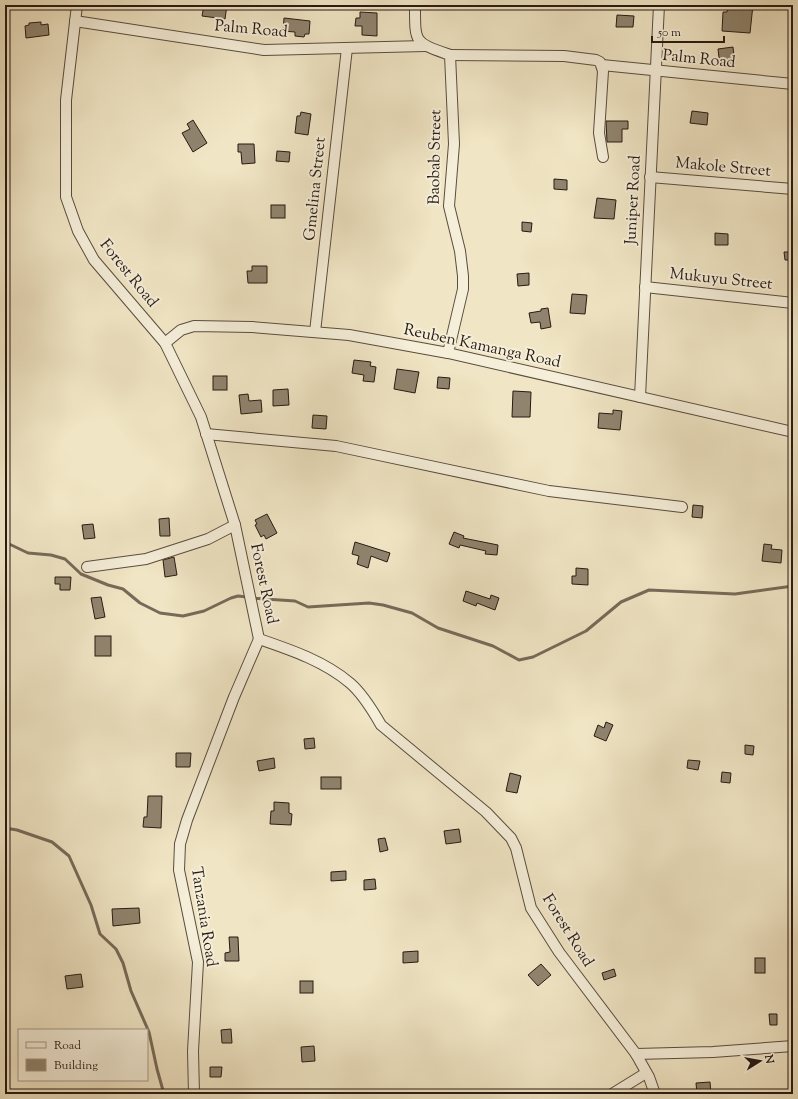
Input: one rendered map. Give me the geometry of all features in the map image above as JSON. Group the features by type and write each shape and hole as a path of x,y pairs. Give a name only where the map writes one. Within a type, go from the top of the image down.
{"street":[{"name":"Forest Road","path":"77,5 66,100 66,196 70,212 94,260 165,343 181,374 206,434 234,525 259,639 304,655 331,670 351,684 371,707 381,725 486,812 506,832 516,848 531,908 559,952 636,1054 655,1094"},
{"path":"415,5 416,34 418,40 424,46 450,55"},
{"name":"Juniper Road","path":"640,397 659,5"},
{"name":"Palm Road","path":"75,21 264,50 424,46"},
{"name":"Gmelina Street","path":"315,332 347,48"},
{"name":"Palm Road","path":"450,55 564,56 596,60 602,65 793,84"},
{"name":"Baobab Street","path":"448,353 463,289 460,251 449,206 454,144 450,55"},
{"path":"602,65 599,134 603,158"},
{"name":"Makole Street","path":"650,177 793,189"},
{"name":"Mukuyu Street","path":"645,287 793,303"},
{"name":"Reuben Kamanga Road","path":"165,343 180,330 194,326 252,327 349,335 448,353 793,432"},
{"path":"206,434 336,446 549,491 682,507"},
{"path":"87,567 146,559 208,539 234,525"},
{"name":"Tanzania Road","path":"194,1094 193,1051 198,962 179,870 180,844 187,820 234,697 259,639"},
{"path":"636,1054 713,1052 793,1046"},
{"path":"612,1094 646,1073"}],"building":[{"path":"204,5 227,5 225,19 202,16"},
{"path":"742,5 753,5 750,33 722,31 723,12 727,12 728,6 742,7"},
{"path":"360,12 377,13 377,36 362,35 362,26 355,26 356,18 360,18"},
{"path":"617,15 634,16 633,27 616,27"},
{"path":"284,18 310,21 309,34 305,34 304,37 295,36 295,32 283,31"},
{"path":"41,22 41,25 48,24 49,35 26,38 25,26 29,25 29,23"},
{"path":"733,47 735,64 720,66 718,49"},
{"path":"692,111 708,113 707,125 690,123"},
{"path":"301,112 311,114 308,135 295,133 297,116 300,116"},
{"path":"193,120 207,143 193,152 182,133 190,129 187,124"},
{"path":"606,121 628,121 628,129 622,129 622,142 607,142"},
{"path":"238,144 254,144 255,163 242,164 241,152 238,152"},
{"path":"277,151 290,152 289,162 276,161"},
{"path":"554,179 567,180 567,190 554,189"},
{"path":"597,198 616,200 614,219 594,218"},
{"path":"271,205 285,205 285,218 271,218"},
{"path":"522,222 532,223 531,232 522,231"},
{"path":"715,233 728,234 728,245 715,245"},
{"path":"784,252 793,252 793,260 785,260"},
{"path":"252,266 267,266 267,283 248,283 247,271 252,271"},
{"path":"529,273 529,285 518,286 517,274"},
{"path":"572,294 587,295 585,314 570,313"},
{"path":"548,308 551,327 541,329 540,322 531,323 529,313"},
{"path":"354,360 371,362 370,366 376,367 374,382 363,381 364,375 352,373"},
{"path":"397,369 419,372 415,393 394,389"},
{"path":"213,376 227,376 227,390 213,390"},
{"path":"438,377 450,378 449,389 437,388"},
{"path":"288,389 289,405 273,406 273,390"},
{"path":"513,391 531,392 530,417 512,417"},
{"path":"248,394 249,401 261,400 262,412 241,414 239,395"},
{"path":"613,410 622,411 620,430 598,428 599,413 613,414"},
{"path":"313,415 327,416 326,429 312,428"},
{"path":"693,505 703,506 702,518 692,517"},
{"path":"267,514 277,533 266,539 264,535 261,537 255,525 257,524 255,520"},
{"path":"169,518 170,536 160,536 159,519"},
{"path":"93,524 95,538 84,539 82,525"},
{"path":"454,532 464,536 463,538 498,545 497,555 485,554 486,551 460,545 459,548 449,544"},
{"path":"355,542 390,553 387,562 371,556 368,568 357,564 359,556 352,554"},
{"path":"764,544 772,545 771,549 782,550 781,563 762,561"},
{"path":"174,557 177,575 165,577 163,560"},
{"path":"576,568 588,569 588,585 572,584 572,576 576,576"},
{"path":"55,577 71,577 70,590 60,590 60,584 55,584"},
{"path":"466,591 490,599 491,595 499,598 495,610 477,603 476,606 463,601"},
{"path":"101,597 105,617 95,619 91,598"},
{"path":"95,636 111,636 111,656 95,656"},
{"path":"606,722 613,725 606,741 594,736 598,725 604,728"},
{"path":"314,738 315,748 305,749 304,739"},
{"path":"745,745 754,746 753,755 745,754"},
{"path":"176,753 191,753 190,767 176,767"},
{"path":"274,758 275,768 259,771 257,761"},
{"path":"688,760 700,761 698,770 687,768"},
{"path":"722,772 731,773 730,783 721,782"},
{"path":"510,773 521,776 517,793 506,791"},
{"path":"321,777 341,777 341,789 321,789"},
{"path":"148,796 162,796 161,828 143,827 144,817 147,817"},
{"path":"274,802 289,803 289,813 292,814 291,825 270,824 271,811 274,811"},
{"path":"459,829 461,842 446,844 444,831"},
{"path":"385,838 388,850 380,852 378,839"},
{"path":"346,871 346,880 331,881 331,872"},
{"path":"375,879 376,889 364,890 364,880"},
{"path":"139,908 140,923 113,926 112,909"},
{"path":"229,937 238,937 239,961 225,961 225,953 230,952"},
{"path":"418,951 418,962 403,963 403,952"},
{"path":"755,958 765,958 765,973 755,973"},
{"path":"541,964 551,975 538,986 528,975"},
{"path":"614,969 616,976 604,980 602,973"},
{"path":"81,974 83,987 67,989 65,976"},
{"path":"300,981 313,981 313,993 300,993"},
{"path":"769,1014 777,1014 777,1025 770,1025"},
{"path":"231,1029 232,1043 222,1043 221,1030"},
{"path":"314,1046 315,1061 302,1062 301,1047"},
{"path":"210,1067 222,1067 221,1077 210,1077"},
{"path":"710,1082 711,1094 697,1094 696,1083"}],"waterway":[{"path":"5,542 28,553 51,555 65,559 81,574 108,585 123,589 140,603 160,613 183,616 204,611 231,598 238,596 247,597"},
{"path":"252,598 295,601 308,607 369,603 383,605 412,613 438,628 493,646 519,660 533,657 586,631 621,602 649,590 735,594 793,586"},
{"path":"5,828 17,830 52,842 69,856 91,905 100,934 116,949 123,963 131,991 148,1029"},
{"path":"148,1030 164,1094"}]}
